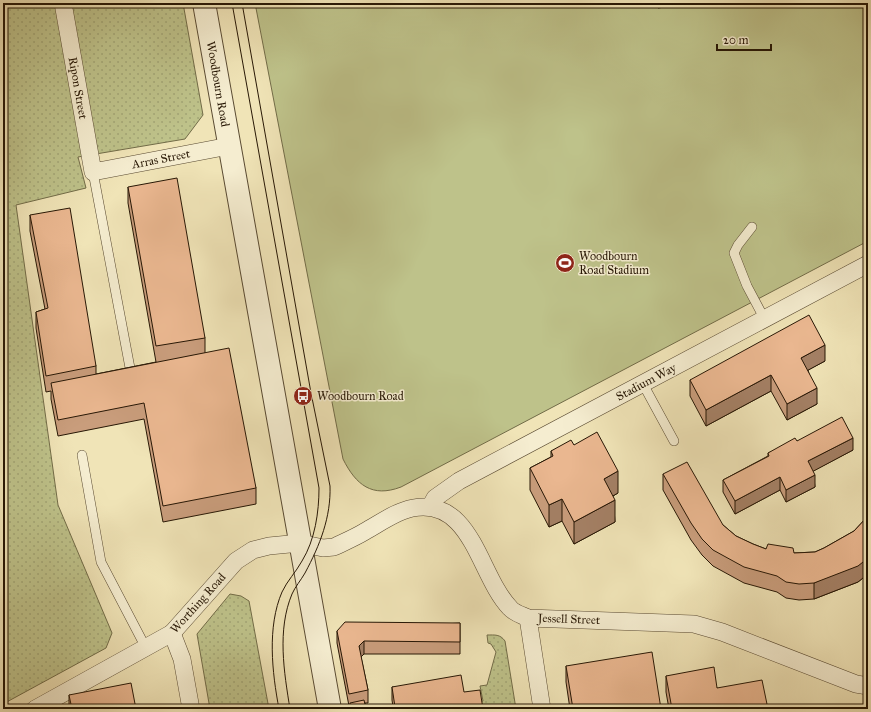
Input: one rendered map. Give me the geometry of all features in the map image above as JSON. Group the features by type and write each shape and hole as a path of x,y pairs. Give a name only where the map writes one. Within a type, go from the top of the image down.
{"street":[{"name":"Ripon Street","path":"63,3 93,172"},
{"name":"Woodbourn Road","path":"204,3 330,709"},
{"name":"Arras Street","path":"93,172 229,146"},
{"name":"Stadium Way","path":"430,507 435,498 459,481 868,264"},
{"name":"Jessell Street","path":"300,543 323,548 334,547 412,508 430,507 456,519 467,533 499,592 510,608 528,618 694,624 722,632 856,684 868,686"},
{"name":"Worthing Road","path":"40,708 172,633 224,574 245,554 261,547 300,543"},
{"path":"528,618 542,709"},
{"path":"172,633 182,659 191,709"}],"lane":[{"path":"93,172 130,368"},
{"path":"752,227 738,244 734,253 747,286 764,318"},
{"path":"643,384 674,441"},
{"path":"82,455 101,562 146,648"}],"green space":[{"path":"3,3 183,3 203,115 185,139 78,157 86,188 16,205 58,505 112,633 106,648 3,704"},
{"name":"Woodbourn Road Stadium","path":"255,3 868,3 868,241 401,487 382,491 373,490 366,487 353,476 343,459"},
{"path":"230,594 241,596 249,601 269,709 210,709 197,634"},
{"path":"487,635 499,636 505,641 516,709 481,709 480,702 483,701 480,686 487,685 496,652 491,644 488,643"}],"building":[{"path":"177,178 205,338 156,346 128,187"},
{"path":"70,208 96,366 46,376 36,312 48,308 30,215"},
{"path":"809,315 825,345 801,358 817,388 787,404 771,375 706,410 690,380"},
{"path":"229,348 256,488 163,506 144,403 58,420 51,383"},
{"path":"842,417 853,438 808,461 815,475 786,490 780,477 735,501 723,480 769,456 768,453 795,438 797,441"},
{"path":"597,432 618,471 604,479 615,500 574,522 562,499 549,505 530,468 553,456 551,451 571,440 574,445"},
{"path":"687,462 723,525 736,536 766,549 768,544 793,548 794,553 815,552 854,531 868,516 868,558 858,566 814,583 799,584 786,582 777,576 744,567 713,550 702,539 691,523 663,474"},
{"path":"345,622 460,623 460,642 364,641 359,646 368,690 349,694 337,631"},
{"path":"652,652 661,709 573,709 566,666"},
{"path":"714,667 717,688 762,680 768,709 672,709 666,676"},
{"path":"461,675 464,692 480,690 483,709 380,709 395,707 392,687"},
{"path":"131,683 136,709 72,709 69,695"},
{"path":"364,700 366,709 351,709 350,703"}],"tram line":[{"path":"232,3 319,488 317,516 310,544 302,561 282,592 274,620 272,650 274,680 279,709"},
{"path":"242,3 311,393 330,486 329,509 324,531 305,573 292,594 287,608 283,636 283,651 290,709"}],"place":[{"name":"Woodbourn Road Stadium","path":"565,263"},
{"name":"Woodbourn Road","path":"303,396"}]}
